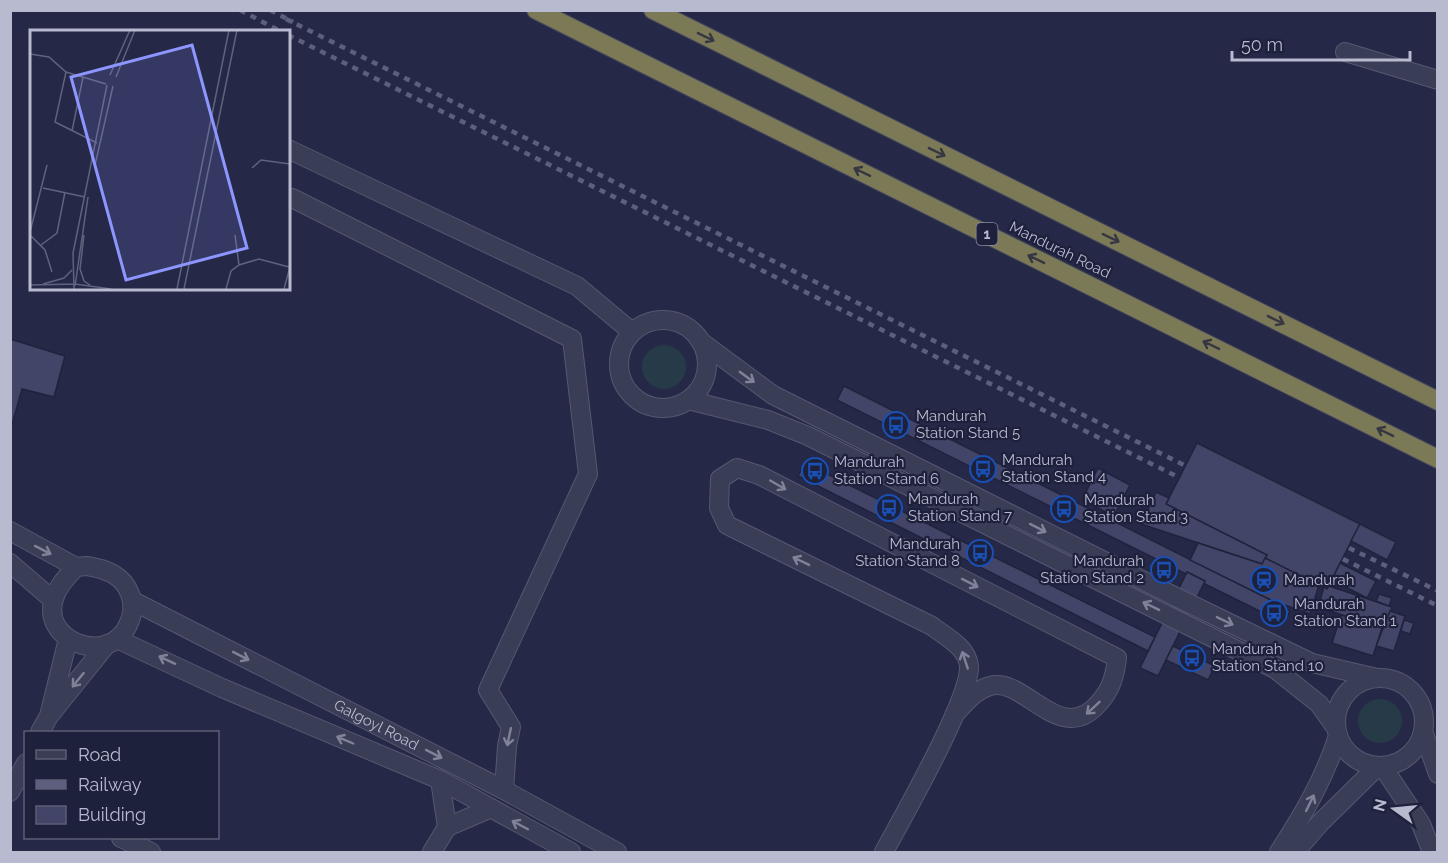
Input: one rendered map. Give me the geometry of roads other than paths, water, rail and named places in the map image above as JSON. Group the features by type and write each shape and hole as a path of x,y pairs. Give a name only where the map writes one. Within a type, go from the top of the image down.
{"highway":[{"name":"Mandurah Road","path":"536,10 1437,459"},
{"path":"653,10 1437,401"}],"street":[{"path":"1345,52 1437,80"},
{"path":"290,150 577,286 632,332"},
{"path":"292,198 572,339 588,474 488,690 511,727 507,746 504,790"},
{"path":"700,341 705,353 705,373 698,391 688,400 675,407 661,409 646,406 629,392 619,373 619,358 623,344 632,332 649,323 668,320 692,331 700,341 772,395 1173,596 1312,663 1403,684 1413,693 1422,711 1423,731 1437,774"},
{"path":"688,400 768,420 808,436 1275,669 1319,704 1353,758 1380,766 1397,763 1409,756 1418,744 1423,731"},
{"path":"884,852 954,715 969,666 961,648 932,626 727,525 719,508 720,479 737,468 759,475 1117,657 1114,678 1104,698 1089,714 1079,718 1062,716 1011,689 992,685 976,692 954,715"},
{"path":"10,531 76,567 102,568 116,575 127,586 133,601 132,617 125,632 112,642 45,724"},
{"path":"10,563 53,600"},
{"path":"76,567 61,583 53,600 53,613 58,627 68,639 82,646 98,648 112,642"},
{"name":"Galgoyl Road","path":"133,601 504,790 617,852"},
{"path":"45,724 68,639"},
{"name":"Galgoyl Road","path":"112,642 440,780 489,809 571,852"},
{"path":"1279,852 1305,812 1329,764 1337,732 1336,714 1346,694 1363,681 1377,678"},
{"path":"1295,852 1321,822 1380,766"},
{"path":"1380,766 1421,824 1432,852"},
{"path":"17,788 24,769"},
{"path":"440,780 447,827"},
{"path":"432,852 447,827 489,809"},
{"path":"126,839 151,852"}],"railway":[{"path":"240,10 278,30"},
{"path":"270,10 293,22"},
{"path":"286,19 1184,465"},
{"path":"290,36 1178,477"},
{"path":"1349,548 1438,591"},
{"path":"1343,559 1438,606"}],"place":[{"name":"Mandurah Station Stand 5","path":"896,425"},
{"name":"Mandurah Station Stand 4","path":"983,469"},
{"name":"Mandurah Station Stand 6","path":"815,471"},
{"name":"Mandurah Station Stand 7","path":"889,508"},
{"name":"Mandurah Station Stand 3","path":"1064,509"},
{"name":"Mandurah Station Stand 8","path":"980,553"},
{"name":"Mandurah Station Stand 2","path":"1164,570"},
{"name":"Mandurah","path":"1264,580"},
{"name":"Mandurah Station Stand 1","path":"1274,613"},
{"name":"Mandurah Station Stand 10","path":"1192,658"}]}
